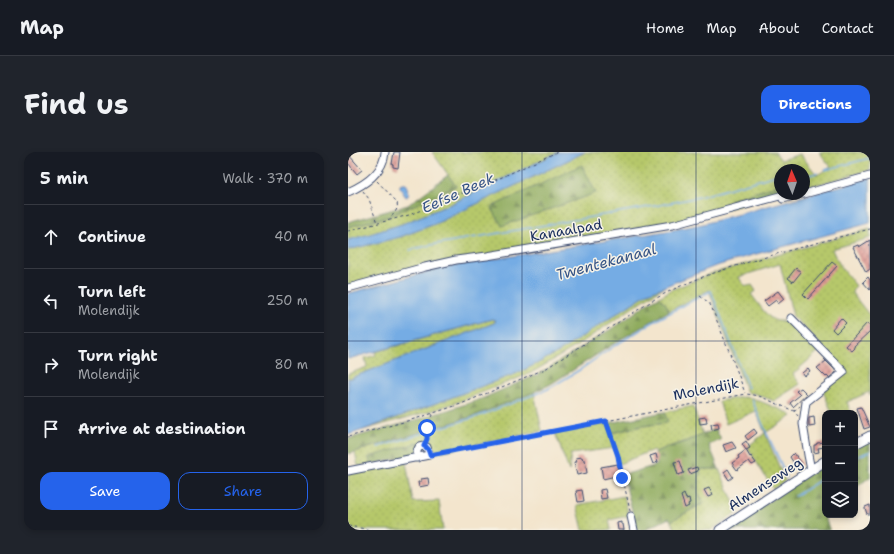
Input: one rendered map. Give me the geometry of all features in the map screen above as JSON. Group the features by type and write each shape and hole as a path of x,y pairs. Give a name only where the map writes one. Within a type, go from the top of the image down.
{"main road":[{"path":"858,442 870,436"},
{"name":"Almenseweg","path":"720,530 822,463"}],"street":[{"path":"348,192 374,176 381,165 385,152"},
{"path":"810,187 870,172"},
{"path":"810,192 870,176"},
{"name":"Kanaalpad","path":"348,288 449,262 672,225 774,198"},
{"path":"763,201 767,204 781,200"},
{"path":"791,318 844,372 806,402 803,424 811,470"},
{"path":"348,471 417,458 430,455 426,446 421,446 418,448 417,458"},
{"path":"631,516 634,530"}],"path":[{"path":"348,231 424,210 459,194 467,193 557,152"},
{"path":"374,176 397,202 398,206 396,212 388,221"},
{"path":"359,186 369,199 377,224"},
{"path":"348,437 433,413 478,397 545,369 604,332 638,308 672,289 700,277 870,229"},
{"path":"701,297 711,306 745,394"},
{"name":"Molendijk","path":"430,455 745,394 754,395 794,411 803,424"},
{"path":"424,446 427,439 427,426 433,413"},
{"path":"606,421 618,456 631,516"},
{"path":"348,526 372,530"}],"green space":[{"path":"432,152 559,152 451,204 402,224 348,240 348,227 387,217 456,186"},
{"path":"585,152 775,152 781,160 800,154 808,164 774,164 774,187 732,199 754,202 681,221 568,240 348,286 348,250 400,237 435,224"},
{"path":"819,152 870,152 870,170 810,186 810,166 817,175 831,167"},
{"path":"582,165 596,193 502,226 491,207"},
{"path":"448,175 456,186 387,217 348,227 348,222 408,205"},
{"path":"774,187 774,196 754,202 730,200"},
{"path":"870,229 870,238 832,249 839,264 856,286 852,293 870,316 870,395 869,392 847,402 850,410 831,410 823,391 846,371 793,316 780,264 739,277 747,286 752,285 756,291 751,294 769,316 777,321 788,319 820,350 793,374 800,384 774,401 753,393 747,393 709,290 669,311 666,304 659,297 671,290 710,274"},
{"path":"668,284 575,347 531,373 458,402 363,430 515,374 536,364 560,351 648,293"},
{"path":"659,297 666,304 669,311 618,341 549,385 471,417 348,454 348,439 426,417 481,399 539,374"},
{"path":"492,319 496,321 494,323 348,379 348,374 367,367 365,358 376,355 375,352"},
{"path":"534,392 542,431 430,454 429,448 369,457 370,464 358,466 355,452 471,417"},
{"path":"743,397 752,398 787,412 792,416 765,433 756,411 726,424 719,401"},
{"path":"693,406 703,435 655,452 653,450 619,464 614,448 571,454 569,471 555,433 609,423 612,433 642,426 667,423 668,422 664,412"},
{"path":"664,412 668,422 667,423 642,426 611,433 609,423"},
{"path":"716,429 721,440 709,445 719,469 702,469 700,471 698,492 704,503 671,521 669,518 645,530 637,530 623,475 657,465 655,452 688,441"},
{"path":"765,433 785,481 773,489 747,447"},
{"path":"870,439 870,477 858,486 858,446 858,445"},
{"path":"424,441 413,456 370,464 369,457"},
{"path":"406,462 413,502 439,501 443,530 348,529 348,473"},
{"path":"822,466 822,518 825,518 830,530 726,530"},
{"path":"702,469 719,469 738,512 711,530 676,530 671,521 704,503 698,492 700,471"},
{"path":"624,496 629,516 609,520 611,530 583,530 577,505"}],"water":[{"path":"559,152 585,152 435,224 400,237 348,250 348,240 402,224 451,204"},
{"name":"Twentekanaal","path":"870,178 870,223 713,267 648,293 560,351 515,374 348,435 348,379 496,321 492,319 348,359 348,294 446,267 703,224 790,200 810,200 810,195"},
{"path":"402,184 406,184 407,186 409,194 407,197 400,187"}],"building":[{"path":"394,152 400,152 398,168 393,167 392,164"},
{"path":"348,154 362,170 357,174 348,163"},
{"path":"870,240 870,269 866,272 853,247 858,245 859,247"},
{"path":"832,262 837,266 808,299 803,294"},
{"path":"796,268 801,272 793,282 788,278"},
{"path":"868,277 870,280 870,290 863,282"},
{"path":"778,291 784,299 778,304 776,300 768,306 764,301"},
{"path":"841,318 846,323 836,333 832,329"},
{"path":"867,323 870,325 870,331 854,346 855,348 852,351 846,346"},
{"path":"826,361 836,372 829,378 817,368"},
{"path":"808,368 810,371 804,376 802,373"},
{"path":"801,388 807,394 793,407 790,403 800,395 796,391"},
{"path":"861,407 870,427 864,429 857,408"},
{"path":"706,417 707,423 700,424 699,418"},
{"path":"814,417 815,426 809,427 809,418"},
{"path":"718,423 719,428 712,430 711,424"},
{"path":"754,429 757,433 748,440 745,436"},
{"path":"746,441 750,448 746,450 742,444"},
{"path":"732,442 736,448 726,452 723,445"},
{"path":"822,442 822,447 818,448 819,452 814,453 814,445"},
{"path":"746,450 756,463 752,465 749,461 737,470 732,463"},
{"path":"794,453 802,464 797,468 790,457"},
{"path":"656,454 658,462 653,464 650,456"},
{"path":"582,457 583,460 585,460 587,473 577,475 574,462 577,462 576,458"},
{"path":"680,461 684,473 678,475 674,462"},
{"path":"618,464 620,475 603,479 601,467"},
{"path":"697,467 698,471 690,474 688,470"},
{"path":"728,469 733,477 729,480 724,472"},
{"path":"428,478 429,485 419,487 418,482 421,482 421,479"},
{"path":"709,488 713,495 708,497 704,490"},
{"path":"605,489 607,498 601,499 600,490"},
{"path":"582,490 584,501 578,502 576,491"},
{"path":"684,494 686,499 689,498 690,503 688,504 689,506 685,508 681,496"},
{"path":"870,505 870,514 867,514 865,507"},
{"path":"621,522 624,530 618,530 617,523"}],"waterway":[{"path":"825,170 870,158"},
{"path":"810,175 817,173"},
{"path":"410,250 431,245 660,205 699,197 774,176"},
{"path":"429,431 476,417 548,389 655,321 711,291 748,388"},
{"path":"752,399 787,478"},
{"path":"378,447 424,433"},
{"path":"858,457 870,451"},
{"path":"795,496 822,479"}],"route":[{"path":"427,428 427,439 424,446 428,448 430,455 606,421 618,456 622,478"}],"water label":[{"name":"Eefse Beek","path":"458,193"}]}
